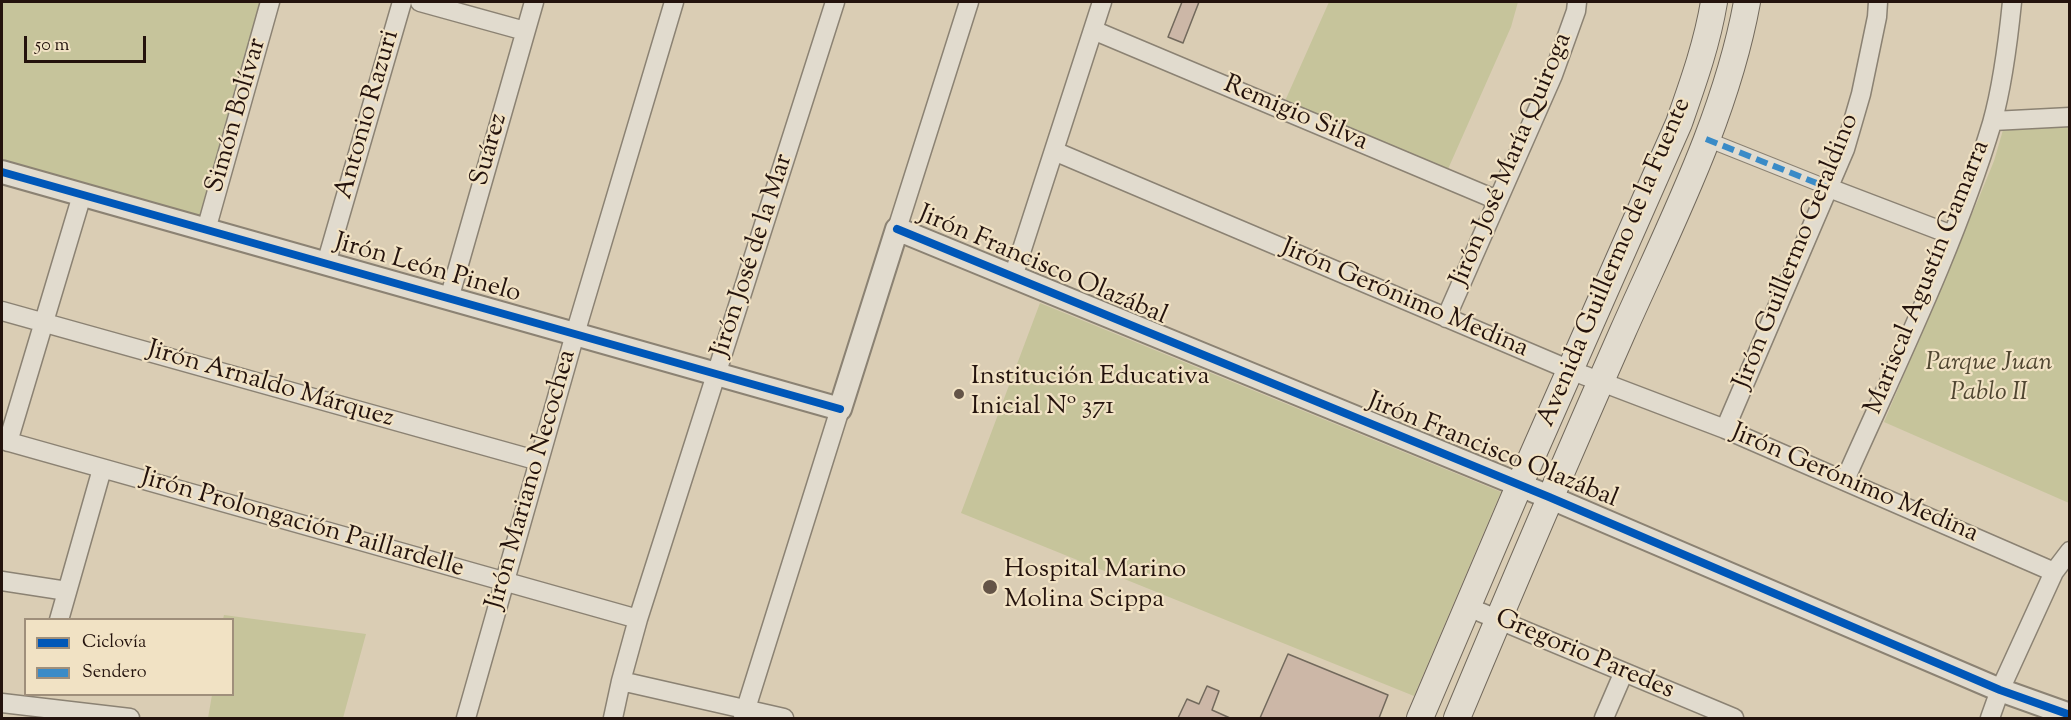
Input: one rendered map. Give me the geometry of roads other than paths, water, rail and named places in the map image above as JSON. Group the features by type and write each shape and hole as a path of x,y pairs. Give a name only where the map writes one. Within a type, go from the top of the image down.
{"main road":[{"name":"Avenida Guillermo de la Fuente","path":"1420,718 1519,486 1679,123 1710,27 1714,2"},
{"name":"Avenida Guillermo de la Fuente","path":"1457,718 1549,497 1688,186 1728,82 1741,36 1747,2"}],"street":[{"name":"Simón Bolívar","path":"206,230 270,2"},
{"name":"Antonio Razuri","path":"326,264 402,2"},
{"path":"420,2 525,31"},
{"name":"Suárez","path":"449,299 534,2"},
{"name":"Jirón Mariano Necochea","path":"466,718 575,334 674,2"},
{"name":"Jirón José de la Mar","path":"613,718 638,619 835,2"},
{"path":"744,714 969,2"},
{"path":"1013,278 1102,2"},
{"name":"Jirón José María Quiroga","path":"1446,318 1553,75 1576,11 1577,2"},
{"name":"Jirón Guillermo Geraldino","path":"1725,429 1845,149 1861,94 1878,2"},
{"name":"Mariscal Agustín Gamarra","path":"1845,480 1925,303 1969,193 1992,121 2012,2"},
{"name":"Remigio Silva","path":"1093,30 1497,200"},
{"path":"1992,121 2070,117"},
{"path":"1706,139 1952,235"},
{"name":"Jirón Gerónimo Medina","path":"1054,151 1600,383 1725,429 2054,572"},
{"name":"Jirón León Pinelo","path":"2,172 840,409"},
{"path":"5,441 44,323 82,195"},
{"name":"Jirón Francisco Olazábal","path":"897,229 1549,497 2000,690 2070,715"},
{"name":"Jirón Arnaldo Márquez","path":"2,310 539,462"},
{"name":"Jirón Prolongación Paillardelle","path":"5,441 638,619"},
{"path":"60,618 102,469"},
{"path":"1990,718 2000,690 2054,572 2070,551"},
{"path":"2,581 67,591"},
{"name":"Gregorio Paredes","path":"1467,607 1623,674 1734,718"},
{"path":"1604,718 1623,674"},
{"path":"621,681 744,714 784,718"},
{"path":"2,703 104,717 130,718"}],"place":[{"name":"Institución Educativa Inicial Nº 371","path":"959,394"},
{"name":"Hospital Marino Molina Scippa","path":"990,587"}],"park label":[{"name":"Parque Juan Pablo II","path":"1989,380"}]}
